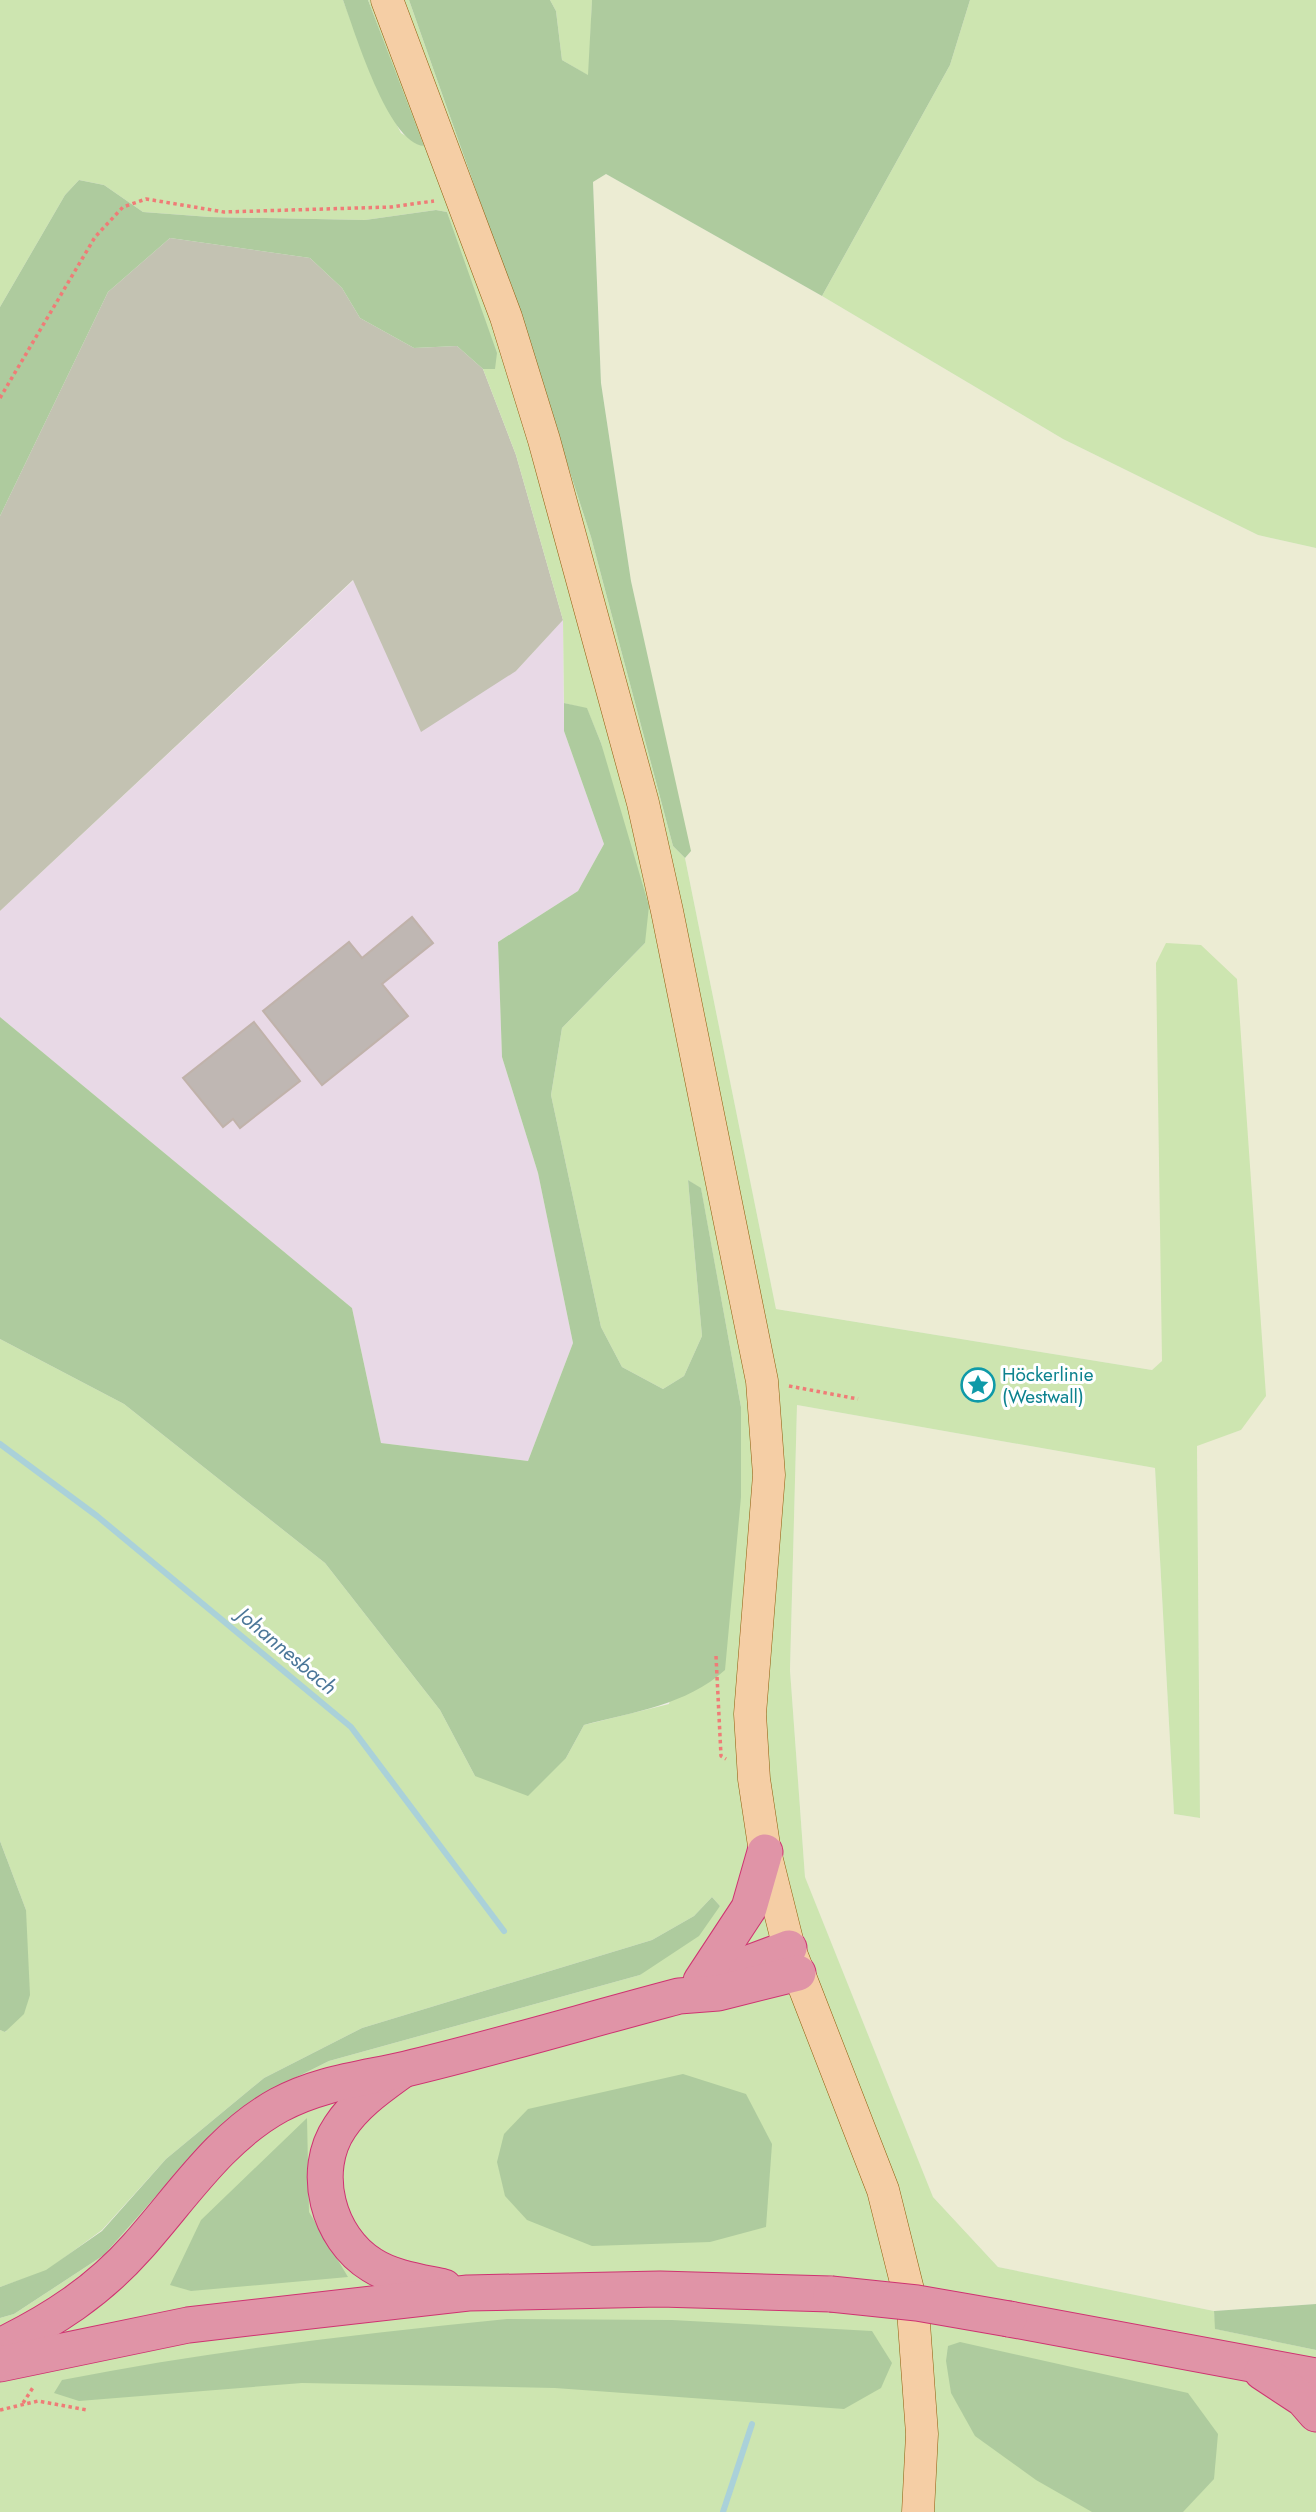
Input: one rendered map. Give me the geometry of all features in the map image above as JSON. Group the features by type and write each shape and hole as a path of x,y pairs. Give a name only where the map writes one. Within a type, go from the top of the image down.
{"highway":[{"path":"690,1988 749,1908 765,1852"},
{"path":"0,2346 66,2311 103,2281 227,2144 279,2105 340,2080 404,2069 793,1960"},
{"path":"404,2069 353,2109 338,2129 328,2154 325,2181 329,2206 337,2229 352,2250 373,2267 468,2293"},
{"path":"0,2364 188,2325 468,2293 660,2289 831,2294 917,2303 1316,2376"},
{"path":"1247,2362 1303,2399 1316,2414"}],"main road":[{"path":"387,0 506,317 544,440 643,803 752,1317 762,1381 769,1475 750,1714 754,1779 765,1852 793,1960 883,2190 913,2310 922,2434 918,2512"}],"path":[{"path":"0,398 95,237 123,207 146,199 224,212 279,211 391,207 460,197"},
{"path":"762,1381 858,1399"},
{"path":"22,2404 35,2384"},
{"path":"0,2410 38,2401 87,2410"}],"shaded area":[{"path":"170,238 310,258 342,288 360,318 414,348 457,346 483,369 516,455 563,620 516,671 421,732 353,580 0,911 0,516 108,292"},
{"path":"354,580 516,671 563,620 564,731 604,844 578,891 498,942 502,1057 538,1173 573,1343 528,1461 381,1443 352,1308 0,1017 0,911"}],"green space":[{"path":"0,0 343,0 375,83 401,133 423,146 368,0 409,0 509,284 591,537 673,846 685,858 776,1309 1152,1370 1162,1361 1156,963 1166,943 1201,945 1237,979 1266,1396 1241,1430 1197,1446 1200,1818 1174,1814 1155,1468 797,1405 790,1670 805,1877 933,2197 998,2267 1214,2311 1216,2329 1316,2350 1316,2512 0,2512 0,2318 14,2314 104,2255 211,2134 275,2088 329,2061 640,1975 720,1906 712,1897 694,1916 652,1940 362,2028 264,2078 166,2159 102,2230 46,2271 0,2287 0,2030 6,2032 26,1910 0,1841 0,1339 124,1404 325,1563 440,1710 475,1776 566,1758 584,1725 669,1704 741,1407 701,1189 688,1180 702,1336 684,1376 663,1389 622,1367 601,1327 551,1095 562,1028 645,943 601,743 587,709 564,703 563,620 516,455 483,369 495,369 447,212 436,210 365,220 210,217 143,212 104,185 79,180 65,195 0,307"},
{"path":"343,0 368,0 424,146 411,140 386,107 374,84"},
{"path":"409,0 550,0 556,11 562,60 588,75 592,0 970,0 950,65 822,296 606,174 593,182 601,383 631,581 691,851 685,858 673,846 591,537 509,284"},
{"path":"550,0 592,0 589,76 562,60 556,11"},
{"path":"970,0 1316,0 1316,548 1258,535 1063,439 822,296 950,65"},
{"path":"606,174 822,296 1063,439 1258,535 1316,548 1316,2304 1214,2311 998,2267 933,2197 805,1877 790,1670 797,1405 1155,1468 1174,1814 1200,1818 1197,1445 1241,1430 1162,1362 1152,1370 776,1309 685,858 690,851 631,581 601,383 593,182"},
{"path":"79,180 104,185 143,212 210,217 365,220 436,210 447,212 497,353 495,369 483,369 457,346 414,348 360,318 342,288 310,258 170,238 108,292 0,516 0,307 65,195"},
{"path":"564,703 587,708 601,743 649,906 645,943 562,1028 551,1095 601,1327 622,1367 663,1389 684,1376 702,1336 688,1180 701,1188 741,1407 741,1497 725,1670 694,1692 659,1706 584,1725 566,1758 528,1796 475,1776 440,1710 325,1563 124,1404 0,1339 0,1017 352,1308 381,1443 528,1461 573,1343 538,1173 502,1057 498,942 578,891 604,844 564,731"},
{"path":"0,1841 26,1910 30,1995 24,2014 5,2032 0,2030"},
{"path":"712,1897 720,1906 699,1936 640,1975 329,2061 275,2088 211,2134 104,2255 14,2314 0,2318 0,2287 46,2270 102,2231 166,2159 264,2078 362,2028 652,1940 694,1916"},
{"path":"683,2074 746,2094 772,2144 766,2227 710,2242 592,2246 527,2220 505,2196 497,2162 504,2134 528,2109"},
{"path":"307,2118 309,2212 348,2277 191,2291 170,2285 201,2220"},
{"path":"1316,2304 1316,2350 1215,2329 1214,2311"},
{"path":"507,2319 672,2320 872,2331 892,2363 881,2388 844,2409 555,2388 302,2383 79,2401 54,2393 62,2380 172,2360 339,2337"},
{"path":"960,2342 1188,2393 1218,2434 1214,2479 1183,2512 1092,2512 1036,2480 975,2436 951,2393 946,2361 948,2346"}],"building":[{"path":"412,917 433,943 382,984 408,1016 322,1085 263,1011 349,942 362,958"},
{"path":"254,1022 300,1081 240,1128 233,1119 223,1127 183,1078"}],"waterway":[{"name":"Johannesbach","path":"0,1444 97,1516 351,1727 504,1931"},
{"name":"Johannesbach","path":"723,2512 752,2424"}],"place":[{"name":"Höckerlinie (Westwall)","path":"978,1385"}]}
